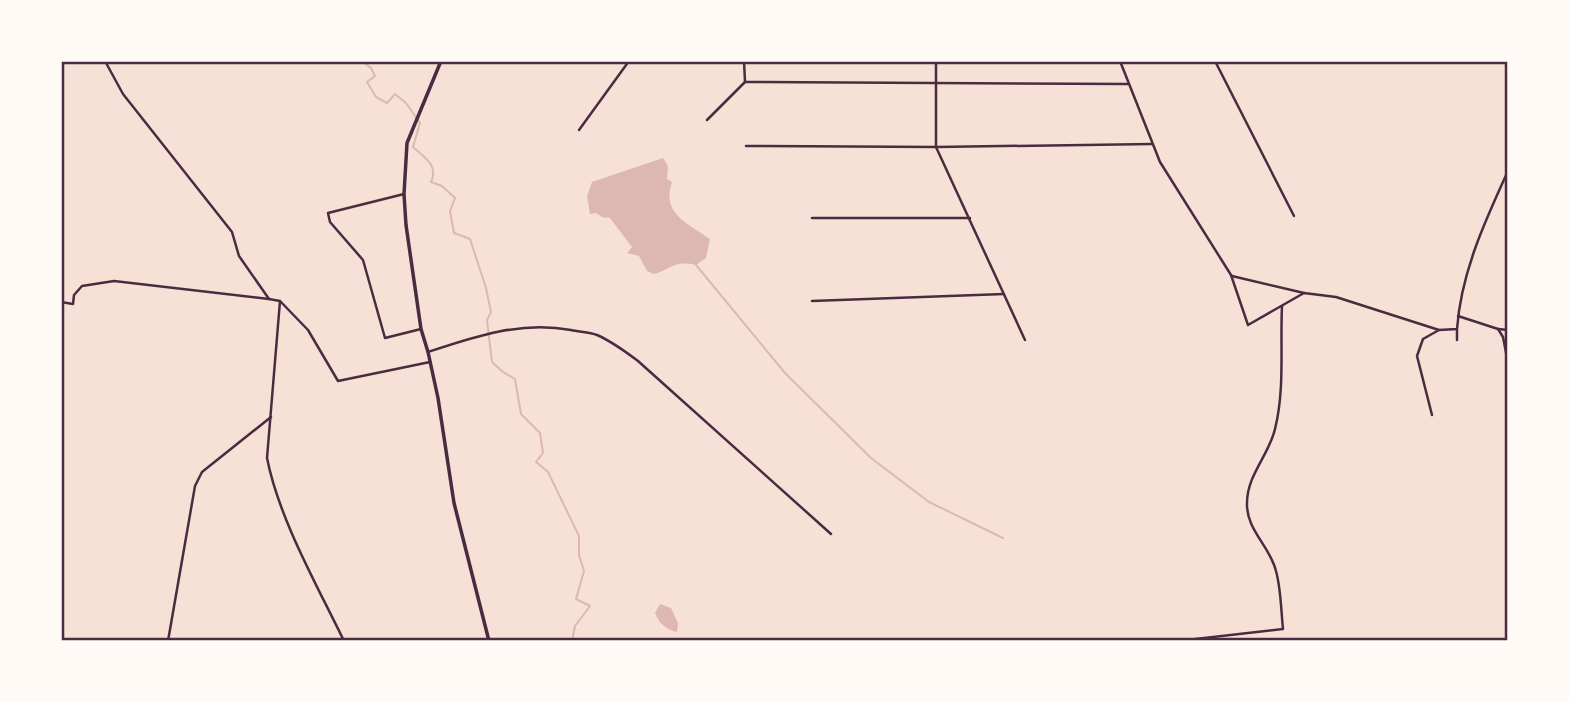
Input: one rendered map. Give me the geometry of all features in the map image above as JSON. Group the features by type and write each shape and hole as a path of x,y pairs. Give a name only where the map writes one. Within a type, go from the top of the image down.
{"street":[{"path":"105,61 123,94 232,232 239,256 269,299"},
{"path":"441,61 406,151 404,194 421,329 430,362 454,503 489,641"},
{"path":"579,130 629,61"},
{"path":"744,61 745,82"},
{"path":"936,61 936,147 1025,340"},
{"path":"1120,61 1160,162 1231,275 1248,325 1304,293"},
{"path":"1215,61 1294,216"},
{"path":"707,120 745,82 1128,84"},
{"path":"746,146 1152,144"},
{"path":"1457,340 1458,316 1481,230 1508,171"},
{"path":"404,194 328,213 330,222 363,260 385,338 421,329"},
{"path":"812,218 970,218"},
{"path":"1231,275 1304,293 1336,297 1438,330 1457,329"},
{"path":"61,302 73,304 74,295 82,286 114,281 269,299 280,301 308,330 338,382 430,362"},
{"path":"812,301 1004,294"},
{"path":"280,301 267,458 270,473 297,542 344,641"},
{"path":"1178,641 1283,629 1276,568 1255,533 1246,505 1252,477 1268,450 1275,430 1281,396 1282,306"},
{"path":"1458,316 1508,330"},
{"path":"428,352 509,328 556,327 596,335 638,361 831,534"},
{"path":"1498,329 1503,337 1508,363"},
{"path":"1432,415 1417,356 1423,339 1438,330"},
{"path":"168,641 194,486 202,472 271,417"}],"shaded area":[{"path":"663,158 668,166 667,179 672,182 670,202 673,210 710,239 706,258 696,265 677,264 654,274 647,271 639,256 627,253 632,247 610,218 596,213 590,214 587,196 592,182"},
{"path":"660,604 671,608 678,623 677,632 666,628 659,620 655,613"}],"waterway":[{"path":"362,61 371,68 375,76 367,82 376,97 387,103 395,94 406,103 420,123 413,147 432,166 431,182 442,186 455,198 450,211 454,233 470,239 486,288 491,312 487,320 492,362 515,379 521,414 540,433 543,453 536,462 548,472 579,536 579,555 584,571 576,599 590,606 575,626 572,641"},
{"path":"696,265 785,373 871,458 929,502 1003,538"}]}
